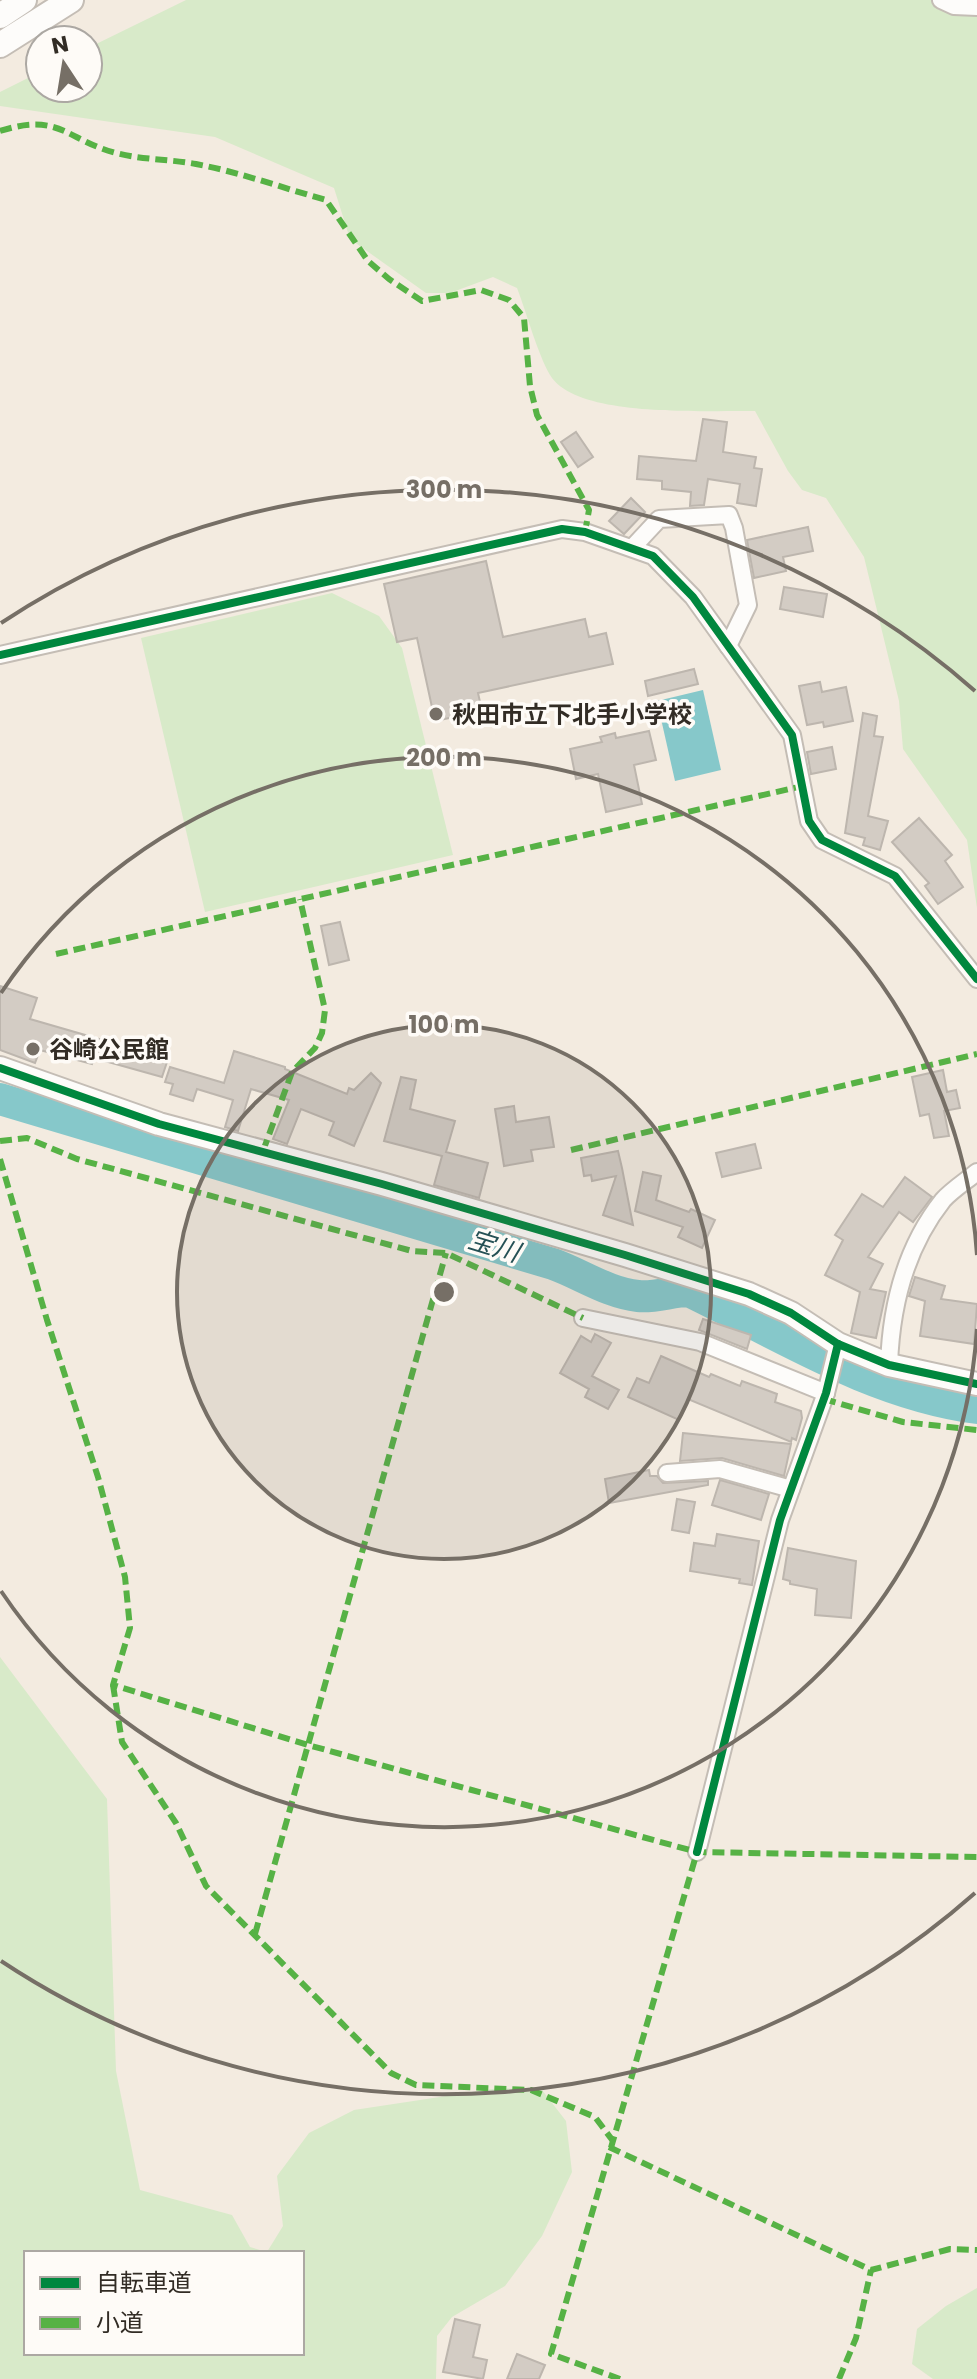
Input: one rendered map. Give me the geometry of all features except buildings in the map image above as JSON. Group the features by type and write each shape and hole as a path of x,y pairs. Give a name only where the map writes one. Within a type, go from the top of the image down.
{"main road":[{"path":"0,16 24,0"},
{"path":"0,45 71,0"}],"street":[{"path":"941,0 954,6 977,7"},
{"path":"632,548 659,519 729,515 748,605 728,646"},
{"path":"0,655 562,529 585,532 653,556 693,597 792,735 809,821 815,832 822,840 895,876 977,979"},
{"path":"0,1068 159,1124 355,1176 749,1294 791,1313 837,1349 889,1365 977,1384"},
{"path":"889,1365 890,1328 905,1263 944,1199 977,1172"},
{"path":"583,1318 700,1342 828,1388"},
{"path":"697,1852 780,1520 828,1388 837,1349"},
{"path":"667,1473 720,1469 791,1489"}],"green space":[{"path":"186,0 977,0 977,908 967,840 903,749 899,701 864,557 826,498 802,490 755,411 645,409 586,399 564,389 550,375 517,288 493,277 450,293 426,293 350,239 334,188 215,137 0,106 0,92 24,80 24,104 104,104 104,40"},
{"path":"332,593 379,616 402,648 453,855 205,912 141,638"},
{"path":"0,1657 107,1799 116,2071 140,2190 232,2215 250,2247 264,2251 24,2251 24,2355 304,2355 304,2251 268,2251 283,2226 277,2176 309,2133 354,2110 499,2088 542,2090 566,2121 572,2172 542,2236 505,2286 452,2317 437,2336 436,2379 0,2379"},
{"path":"977,2288 977,2379 933,2379 912,2364 917,2329 946,2306"}],"water":[{"path":"703,690 721,770 675,781 657,701"}],"waterway":[{"name":"宝川","path":"0,1099 553,1264 627,1294 650,1296 689,1291 864,1377 938,1401 977,1408"}],"marked path":[{"path":"0,131 20,126 50,126 116,153 212,167 326,200 368,261 422,301 481,290 509,300 524,318 530,386 537,415 589,510 585,532"},
{"path":"56,954 803,786"},
{"path":"263,1151 292,1072 315,1048 322,1033 325,1010 300,899"},
{"path":"571,1150 977,1054"},
{"path":"0,1141 27,1138 77,1159 412,1251 446,1253 583,1318"},
{"path":"0,1159 47,1320 98,1477 125,1577 130,1628 113,1685 308,1745 697,1852 977,1857"},
{"path":"255,1934 446,1253"},
{"path":"824,1399 903,1422 977,1430"},
{"path":"113,1685 122,1742 176,1823 206,1886 391,2073 416,2085 531,2090 595,2117 613,2141"},
{"path":"620,2379 551,2354 697,1852"},
{"path":"609,2147 871,2270 950,2249 977,2250"},
{"path":"839,2379 856,2338 871,2270"}],"cycle path":[{"path":"0,655 562,529 585,532 653,556 693,597 792,735 809,821 822,840 895,876 977,979"},
{"path":"0,1068 159,1124 382,1184 749,1294 791,1313 838,1344 889,1365 977,1384"},
{"path":"697,1852 780,1520 826,1393 838,1344"}],"place":[{"name":"秋田市立下北手小学校","path":"436,714"},
{"name":"谷崎公民館","path":"33,1049"}]}
